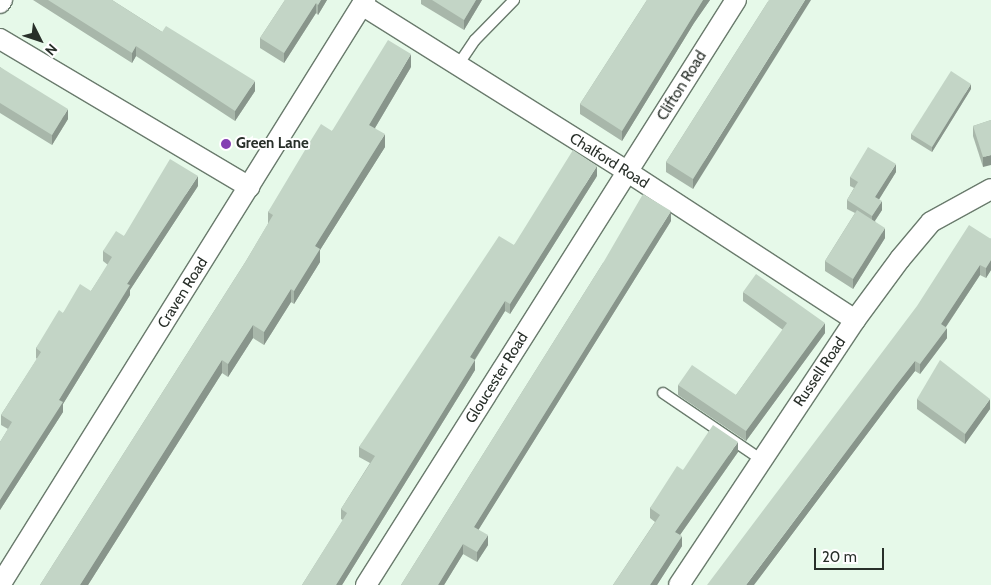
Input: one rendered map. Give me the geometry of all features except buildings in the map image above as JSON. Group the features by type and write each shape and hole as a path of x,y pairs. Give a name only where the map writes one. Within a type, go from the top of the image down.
{"street":[{"name":"Clifton Road","path":"628,172 736,0"},
{"name":"Chalford Road","path":"363,2 854,320"},
{"name":"Craven Road","path":"0,585 363,2"},
{"path":"0,39 249,187"},
{"name":"Gloucester Road","path":"366,585 628,172"},
{"name":"Russell Road","path":"679,585 854,320 931,222 991,189"}],"lane":[{"path":"458,65 475,40 514,0"},
{"path":"663,393 762,460"}],"place":[{"name":"Green Lane","path":"226,144"}]}
